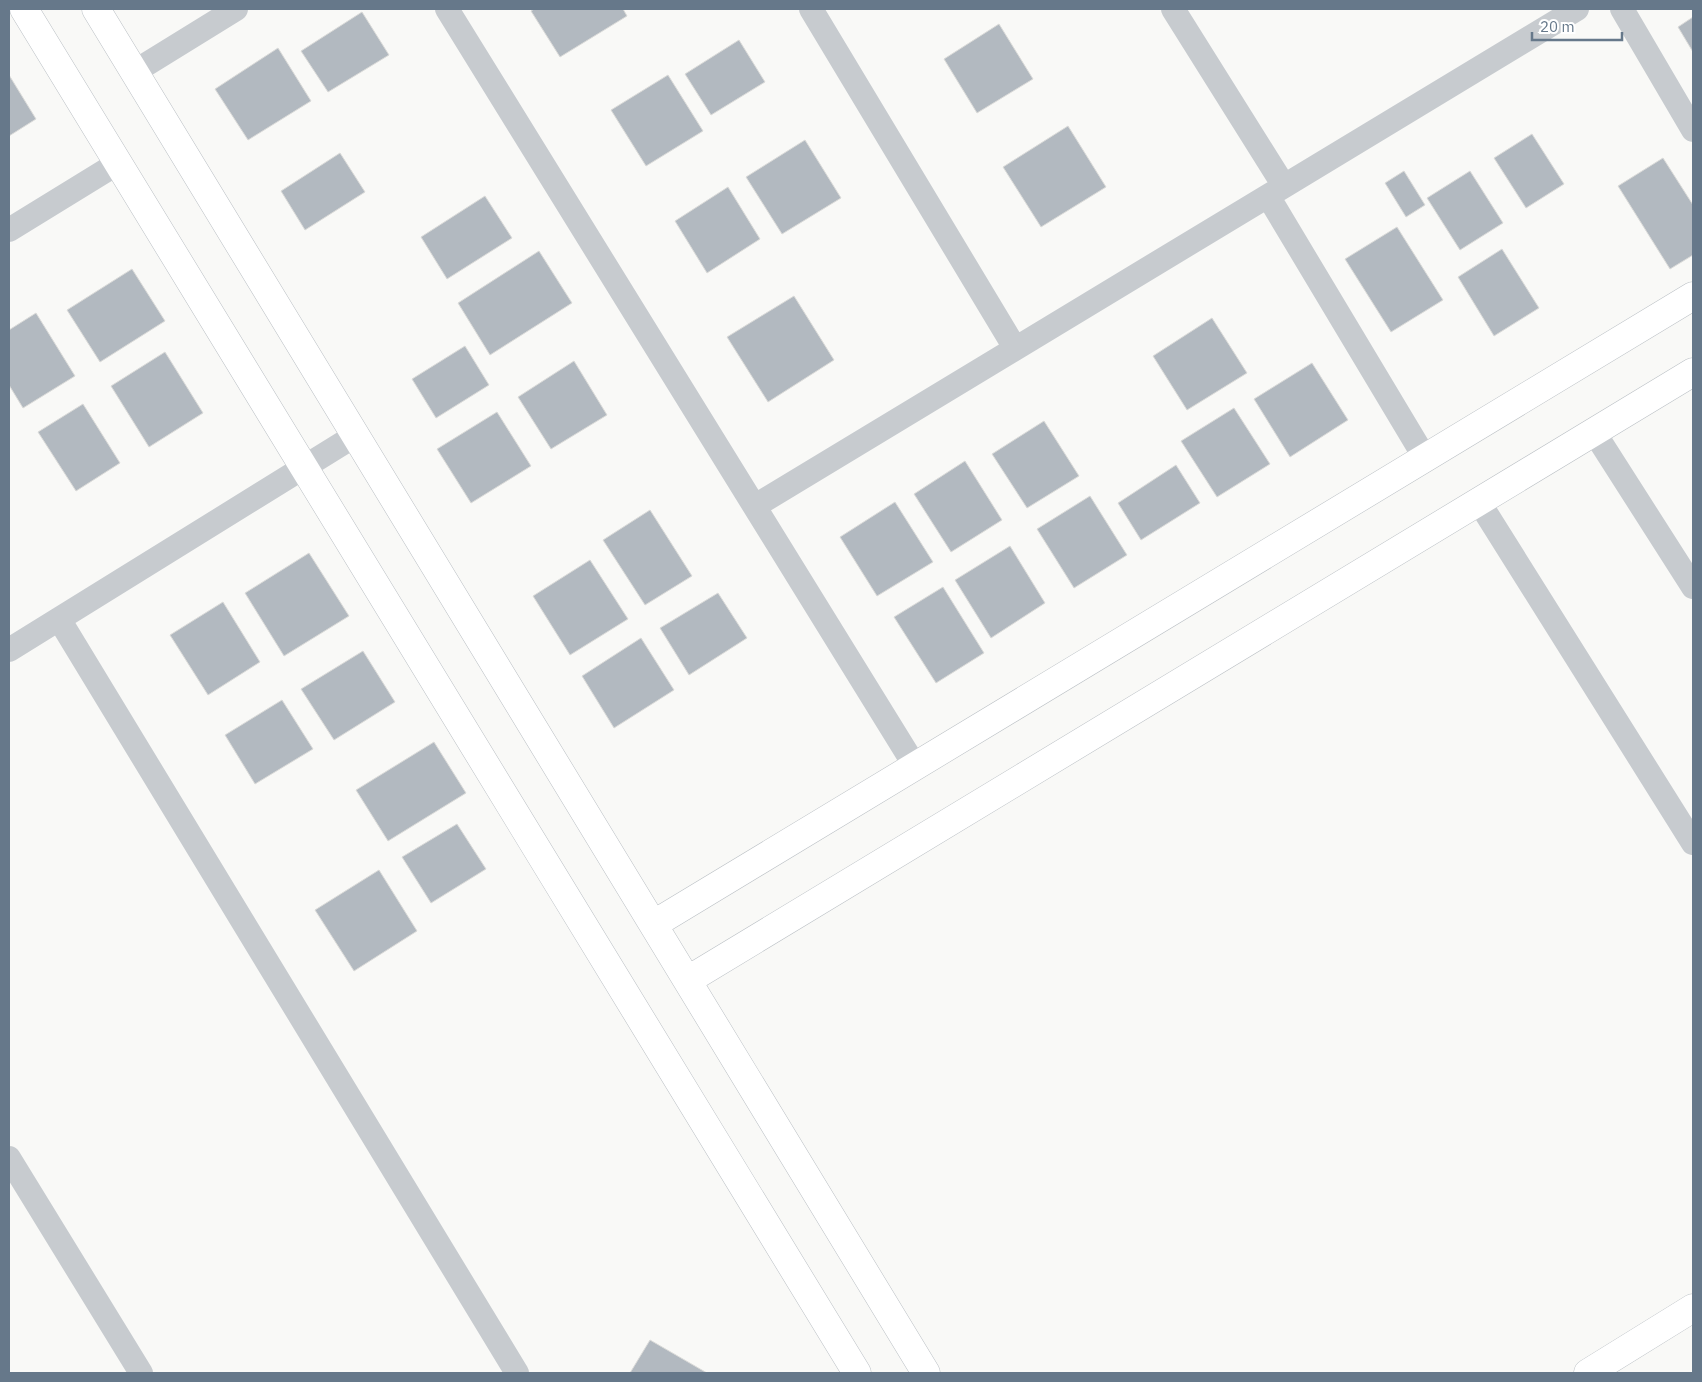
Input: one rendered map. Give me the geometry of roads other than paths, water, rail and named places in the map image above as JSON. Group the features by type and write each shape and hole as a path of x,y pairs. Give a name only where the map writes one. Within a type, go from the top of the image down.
{"street":[{"path":"24,9 857,1373"},
{"path":"96,9 926,1373"},
{"path":"134,72 236,9"},
{"path":"447,9 915,766"},
{"path":"811,9 1015,348"},
{"path":"1173,9 1425,458"},
{"path":"755,506 1576,9"},
{"path":"1622,9 1693,130"},
{"path":"9,230 118,163"},
{"path":"654,924 1693,296"},
{"path":"688,980 1693,372"},
{"path":"1594,432 1693,586"},
{"path":"9,650 356,435"},
{"path":"1478,502 1693,843"},
{"path":"59,619 517,1373"},
{"path":"9,1158 141,1373"},
{"path":"1588,1373 1690,1316"}]}
